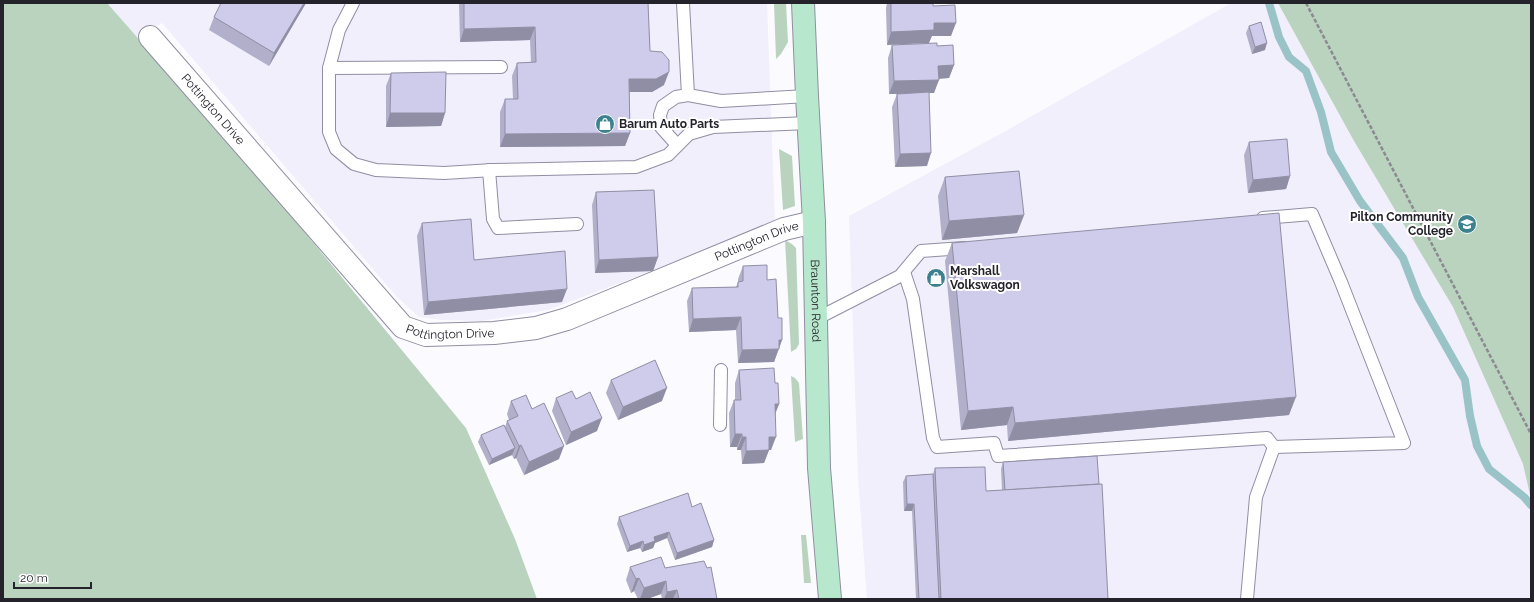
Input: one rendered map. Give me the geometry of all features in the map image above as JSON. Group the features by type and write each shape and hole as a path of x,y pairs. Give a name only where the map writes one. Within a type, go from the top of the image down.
{"main road":[{"name":"Braunton Road","path":"803,3 814,222 820,468 830,599"}],"street":[{"name":"Pottington Drive","path":"150,37 403,327 426,335 494,333 536,328 561,321 784,230 814,222"}],"lane":[{"path":"353,3 339,30 329,68 329,132 336,149 354,164 376,170 444,173 488,170 636,167 668,155 689,134 713,127 808,123"},
{"path":"682,3 688,95"},
{"path":"329,68 501,67"},
{"path":"677,145 661,127 660,115 663,106 676,97 688,95 721,101 807,96"},
{"path":"488,170 493,219 498,228 578,224"},
{"path":"1248,220 1312,214 1341,282 1404,443 1274,447"},
{"path":"816,319 900,276 921,251 976,247"},
{"path":"904,272 913,299 933,438 937,447 994,443 998,456 1267,438 1274,447"},
{"path":"720,425 721,370"},
{"path":"1247,599 1256,498 1274,447"}],"path":[{"path":"1306,3 1531,434"}],"shaded area":[{"path":"107,3 767,3 775,224 548,310 481,321 441,320 419,317 397,297 162,23 137,37"},
{"path":"1231,3 1531,3 1531,599 867,599 858,478 849,216 1002,133"}],"green space":[{"path":"3,3 107,3 242,156 466,428 515,539 537,599 3,599"},
{"path":"774,3 786,3 788,42 781,54 776,59"},
{"name":"Pilton Community College","path":"1278,3 1531,3 1531,499 1523,464 1453,307 1354,141"},
{"path":"779,149 792,156 795,206 783,210"},
{"path":"785,240 796,248 799,344 796,349 791,352"},
{"path":"791,376 799,383 803,439 795,442"},
{"path":"801,535 806,535 811,583 804,583"}],"building":[{"path":"221,3 304,3 274,53 214,17"},
{"path":"464,3 648,3 650,51 662,52 669,60 669,72 656,79 629,79 630,133 505,134 505,99 518,99 517,63 536,62 535,27 464,29"},
{"path":"891,3 933,3 933,6 955,5 956,23 934,23 934,30 891,32"},
{"path":"1261,22 1267,43 1255,47 1249,26"},
{"path":"937,43 937,46 953,45 954,65 938,66 939,80 894,81 892,45"},
{"path":"446,72 445,113 390,113 391,73"},
{"path":"929,92 931,153 900,154 897,94"},
{"path":"1287,139 1290,176 1253,180 1249,142"},
{"path":"1019,171 1024,215 949,221 945,177"},
{"path":"654,190 658,257 599,260 596,192"},
{"path":"1279,213 1296,397 1015,423 1013,407 968,411 952,243"},
{"path":"471,219 474,260 565,251 567,289 428,302 422,223"},
{"path":"767,265 767,280 776,279 778,318 782,318 782,340 779,340 779,349 742,350 741,317 693,319 692,288 738,287 738,282 743,281 743,266"},
{"path":"655,360 667,388 623,407 611,380"},
{"path":"774,368 775,383 778,383 779,404 775,404 776,437 769,437 769,450 746,451 746,437 742,437 742,434 735,434 734,400 741,400 739,370"},
{"path":"572,391 576,399 590,392 602,418 571,432 556,398"},
{"path":"526,395 532,409 544,403 564,446 529,462 521,445 519,446 507,421 518,416 511,401"},
{"path":"504,425 515,448 492,459 481,435"},
{"path":"1097,456 1099,484 1005,490 1003,462"},
{"path":"985,467 986,491 1102,484 1108,599 941,599 935,468"},
{"path":"933,474 939,599 919,599 914,504 907,504 906,476"},
{"path":"688,493 692,507 701,503 714,540 677,553 669,532 654,537 655,541 644,545 643,541 630,546 619,517"},
{"path":"661,557 665,568 704,561 707,568 711,567 717,599 679,599 677,590 667,592 666,581 644,588 639,578 636,579 630,567"}],"waterway":[{"path":"1269,3 1279,37 1289,57 1306,71 1321,112 1331,152 1360,201 1403,258 1418,297 1465,380 1470,416 1477,446 1489,469 1524,497 1531,505"}],"place":[{"name":"Barum Auto Parts","path":"605,124"},
{"name":"Pilton Community College","path":"1467,224"},
{"name":"Marshall Volkswagon","path":"936,278"}]}
